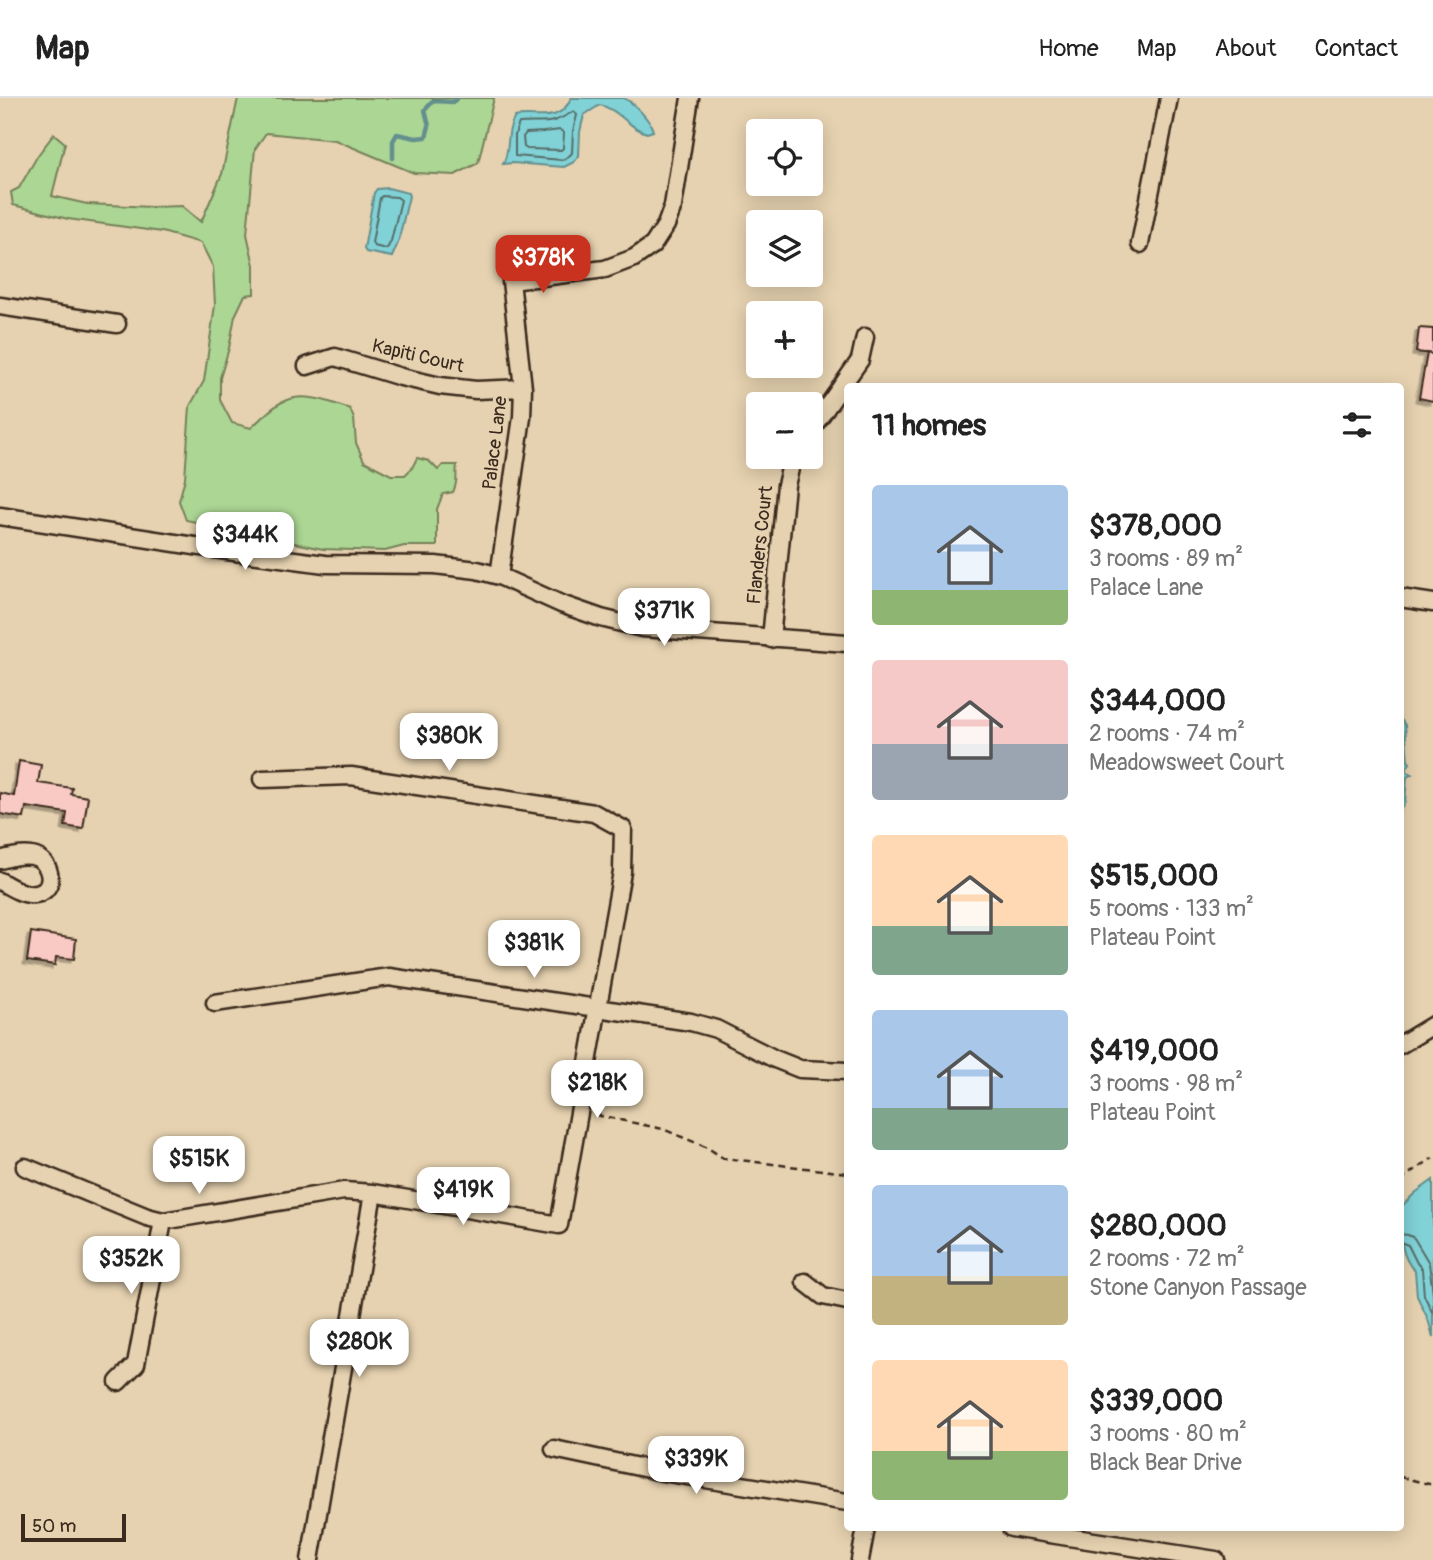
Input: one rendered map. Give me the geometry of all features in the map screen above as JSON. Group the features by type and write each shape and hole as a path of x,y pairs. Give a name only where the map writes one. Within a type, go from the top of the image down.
{"street":[{"name":"Palace Lane","path":"499,576 522,417 523,388 510,281 606,269 634,258 653,245 666,225 673,206 690,98"},
{"path":"1140,244 1169,98"},
{"path":"0,306 117,324"},
{"path":"823,412 860,360 865,337"},
{"name":"Kapiti Court","path":"307,366 335,357 440,386 475,390 523,388"},
{"name":"Flanders Court","path":"771,639 786,485 790,469"},
{"path":"0,516 325,564 435,565 477,570 499,576 561,604 642,628 844,643"},
{"path":"1404,599 1433,603"},
{"path":"25,1167 146,1217 163,1221 344,1191 373,1193 559,1225 622,872 623,829 594,813 351,776 262,779"},
{"path":"0,860 20,855 40,858 50,872 50,881 44,890 36,894 13,889 0,881"},
{"path":"215,1003 389,977 691,1023 716,1029 800,1069 844,1071"},
{"path":"1404,1043 1433,1025"},
{"path":"310,1560 373,1193"},
{"path":"118,1382 136,1364 163,1221"},
{"path":"805,1282 823,1296 844,1300"},
{"path":"554,1449 662,1472 844,1502"},
{"path":"860,1560 865,1531"},
{"path":"1054,1531 1216,1560"}],"path":[{"path":"596,1115 663,1129 708,1148 723,1158 844,1173"},
{"path":"1404,1177 1433,1158"},
{"path":"1404,1478 1433,1485"}],"green space":[{"path":"238,98 494,98 478,163 455,175 414,173 335,140 266,133 255,149 247,234 254,265 254,294 245,295 235,316 220,378 220,400 232,423 251,428 280,403 297,398 318,399 350,409 354,419 356,443 364,461 391,475 405,475 417,458 429,461 438,470 443,465 457,465 453,492 443,494 437,509 437,546 404,546 385,551 323,549 186,520 179,501 185,478 190,406 204,381 215,305 213,267 201,243 162,232 68,219 13,205 11,192 19,188 54,134 65,143 52,196 87,204 182,206 201,222 222,174"}],"water":[{"path":"571,98 623,98 641,112 653,131 640,131 607,107 600,105 584,115 579,156 574,162 564,167 503,164 515,117 554,115 561,112"},
{"path":"388,188 408,193 409,196 392,257 366,252 364,249 374,193 377,189"},
{"path":"1404,724 1410,763 1407,772 1412,774 1407,777 1405,802"},
{"path":"1433,1180 1433,1337 1417,1296 1415,1271 1404,1253 1404,1204"}],"building":[{"path":"1419,328 1433,329 1433,401 1419,398 1427,353 1416,352"},
{"path":"19,761 41,765 38,783 72,788 71,794 88,797 83,829 65,826 67,813 26,807 24,818 0,814 0,793 14,796"},
{"path":"31,932 76,939 74,959 56,957 55,965 27,961"}],"waterway":[{"path":"393,158 393,141 397,134 426,137 429,126 425,110 433,101 453,102 457,98"}]}
